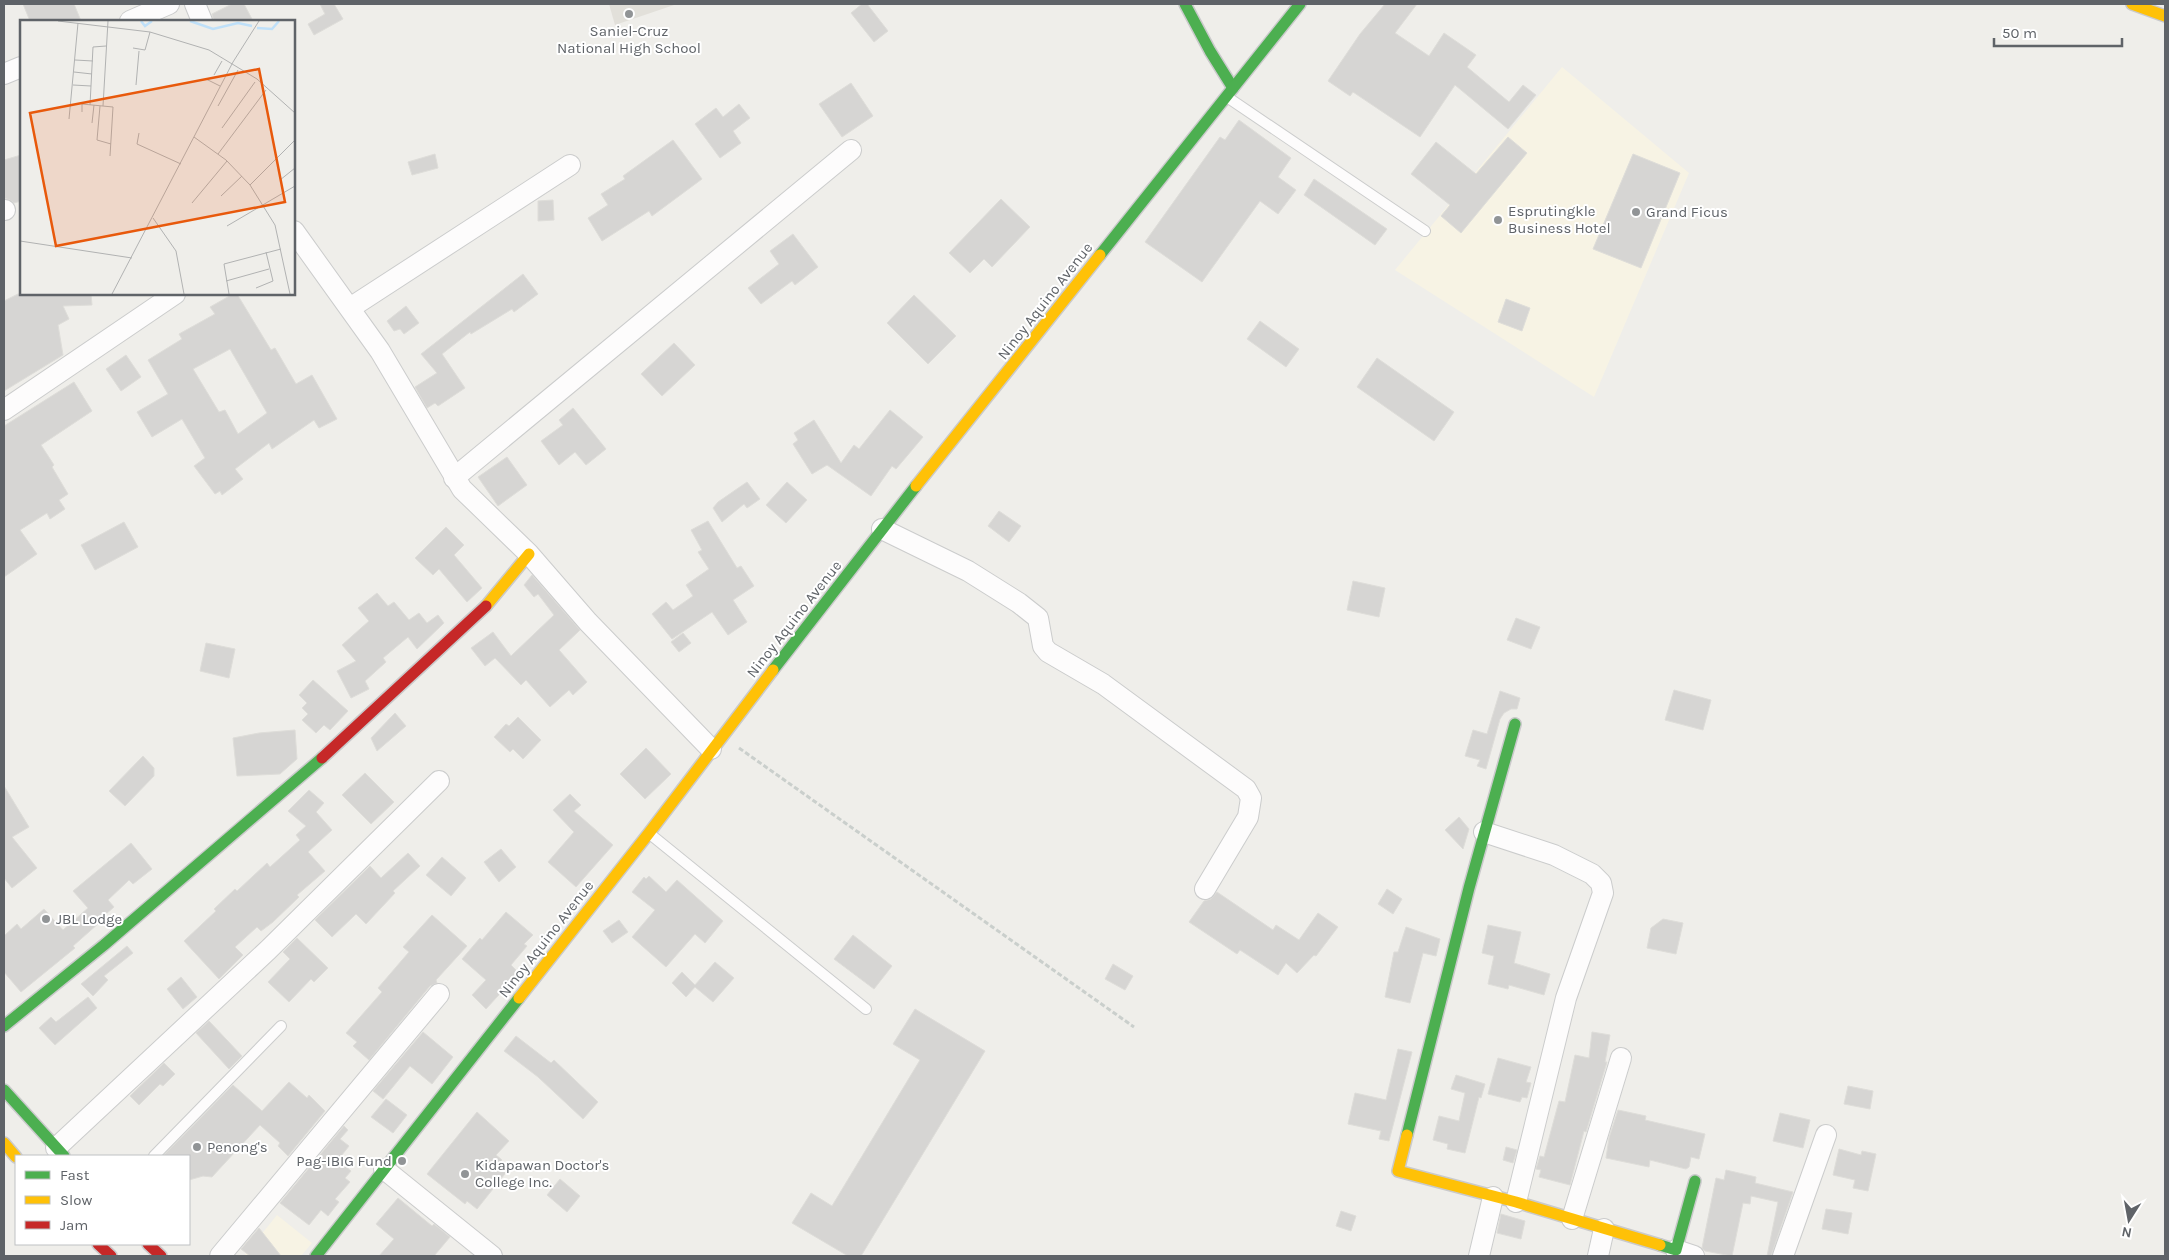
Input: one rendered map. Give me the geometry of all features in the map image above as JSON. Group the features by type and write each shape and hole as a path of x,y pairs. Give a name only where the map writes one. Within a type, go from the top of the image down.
{"main road":[{"path":"1185,4 1230,92"},
{"name":"Ninoy Aquino Avenue","path":"316,1256 650,833 716,743 882,529 1300,4"},
{"path":"2132,4 2165,16"},
{"path":"4,1026 104,945 332,750 492,600 529,554"},
{"path":"1515,724 1484,832 1398,1171 1516,1202 1685,1253 1695,1181"},
{"path":"4,1090 8,1105 60,1152"},
{"path":"4,1143 15,1156"},
{"path":"99,1245 111,1256"},
{"path":"149,1245 161,1256"}],"street":[{"path":"132,20 169,4"},
{"path":"195,4 202,20"},
{"path":"4,74 20,67"},
{"path":"454,478 851,150"},
{"path":"350,308 570,165"},
{"path":"295,232 380,351 462,489 529,554 588,622 716,743"},
{"path":"4,410 174,295"},
{"path":"882,529 968,570 1019,603 1038,618 1043,646 1048,652 1103,684 1246,789 1251,798 1248,817 1205,888"},
{"path":"60,1152 439,781"},
{"path":"1484,832 1554,855 1592,874 1600,883 1603,894 1566,998 1516,1202"},
{"path":"220,1256 439,994"},
{"path":"1572,1219 1621,1058"},
{"path":"1783,1256 1826,1135"},
{"path":"384,1169 492,1256"},
{"path":"1478,1256 1493,1197"},
{"path":"1598,1256 1604,1229"}],"lane":[{"path":"1230,92 1425,231"},
{"path":"650,833 866,1010"},
{"path":"155,1155 281,1026"}],"path":[{"path":"716,743 1134,1027"}],"shaded area":[{"name":"Saniel-Cruz National High School","path":"609,4 677,4 615,25"},
{"path":"1562,67 1689,173 1594,397 1395,270"},
{"path":"277,1215 312,1243 301,1256 244,1256"}],"building":[{"path":"23,4 74,4 81,20 30,20"},
{"path":"232,4 244,4 252,20 214,20 212,14"},
{"path":"320,4 334,4 343,19 314,35 308,24 325,14"},
{"path":"862,4 867,4 888,31 874,42 851,13"},
{"path":"1385,4 1417,4 1395,33 1429,56 1444,33 1476,55 1467,67 1509,102 1523,85 1536,95 1508,129 1455,85 1420,137 1353,92 1350,96 1328,81 1360,34"},
{"path":"851,83 873,116 842,137 819,104"},
{"path":"739,104 750,118 733,131 741,143 720,158 695,124 716,108 723,117"},
{"path":"1239,120 1291,158 1278,177 1296,190 1278,214 1260,201 1202,282 1145,242 1220,137 1225,140"},
{"path":"1508,137 1527,153 1461,233 1441,216 1450,205 1411,174 1436,142 1476,174"},
{"path":"673,140 702,179 652,216 649,211 602,241 588,218 608,205 601,194 625,179 623,176"},
{"path":"435,154 438,168 412,175 408,162"},
{"path":"1633,154 1680,173 1641,268 1593,249"},
{"path":"20,155 20,201 14,203 4,198 4,160"},
{"path":"1314,179 1387,229 1375,245 1304,195"},
{"path":"1001,199 1030,227 992,267 984,259 970,273 949,253"},
{"path":"553,200 554,220 538,221 538,201"},
{"path":"793,234 818,267 795,285 792,281 761,304 748,288 779,264 770,251"},
{"path":"523,274 538,294 514,312 512,309 471,334 470,332 442,354 465,388 438,406 435,403 427,408 415,387 437,373 421,354"},
{"path":"18,294 91,295 92,305 63,306 69,319 58,325 63,355 4,391 4,301"},
{"path":"231,295 238,295 271,350 275,348 296,384 312,375 337,419 319,428 314,420 272,449 269,443 235,469 243,479 222,495 220,491 215,494 194,466 205,458 182,419 152,437 137,412 168,394 148,360 182,339 179,334 215,314 210,307","holes":["230,349 267,413 238,434 225,410 219,412 193,369"]},
{"path":"914,295 956,336 928,364 887,323"},
{"path":"1506,299 1530,308 1522,331 1498,322"},
{"path":"406,306 419,323 404,334 400,329 394,331 387,321"},
{"path":"1260,321 1299,349 1286,367 1247,339"},
{"path":"674,343 695,365 662,396 641,374"},
{"path":"126,355 141,377 121,391 106,369"},
{"path":"1377,358 1454,412 1434,441 1357,387"},
{"path":"74,382 92,411 41,445 54,465 52,467 68,494 59,500 65,509 50,519 47,513 20,530 37,554 4,577 4,426"},
{"path":"573,408 606,449 586,465 575,452 559,465 541,441 563,425 559,420"},
{"path":"890,410 923,437 896,469 892,466 871,496 827,465 812,474 793,444 798,440 794,433 814,420 841,463 854,445 859,449"},
{"path":"507,457 527,485 498,506 478,477"},
{"path":"747,482 760,499 747,508 744,504 722,522 713,508 718,502"},
{"path":"787,482 807,500 786,523 766,505"},
{"path":"999,511 1021,526 1009,542 988,526"},
{"path":"708,521 737,568 741,566 754,586 733,600 747,622 728,635 712,612 672,639 652,614 666,602 673,610 693,596 686,585 709,569 698,552 702,550 691,530"},
{"path":"124,522 138,547 95,570 81,545"},
{"path":"446,527 464,545 454,555 482,588 467,602 439,569 433,575 415,558"},
{"path":"532,575 580,630 559,650 587,682 573,695 569,690 550,707 526,680 521,685 495,658 485,666 471,648 493,632 511,656 554,615 538,594 534,597 524,585"},
{"path":"1353,581 1385,588 1379,617 1347,610"},
{"path":"377,593 388,606 394,602 409,620 419,613 427,623 438,615 444,623 417,649 408,637 383,658 386,662 365,681 369,689 351,698 337,671 356,661 342,645 369,621 358,608"},
{"path":"1516,618 1540,627 1531,649 1507,640"},
{"path":"683,633 691,643 679,652 671,642"},
{"path":"206,643 235,649 229,678 200,671"},
{"path":"313,680 348,711 330,730 324,725 316,733 302,720 308,714 302,708 307,703 299,695"},
{"path":"1674,690 1711,700 1703,730 1665,720"},
{"path":"1500,691 1520,698 1517,709 1511,709 1504,713 1500,719 1486,769 1477,766 1480,760 1465,756 1473,730 1487,734"},
{"path":"395,713 406,726 377,751 371,738"},
{"path":"518,717 541,740 523,759 513,749 510,752 494,737 506,724 509,726"},
{"path":"295,730 297,759 280,774 237,776 233,738 259,733"},
{"path":"646,748 671,774 645,799 620,774"},
{"path":"143,756 154,768 154,776 125,806 109,791"},
{"path":"365,773 394,802 371,824 342,795"},
{"path":"4,786 29,827 12,837 37,868 12,888 4,878"},
{"path":"309,790 324,803 316,812 332,830 308,852 325,871 297,895 299,897 273,922 261,931 257,927 235,947 243,955 219,979 184,941 216,911 214,909 235,889 237,891 267,863 270,867 300,840 296,835 306,826 288,811"},
{"path":"570,794 581,805 574,811 613,845 576,887 548,862 574,832 553,810"},
{"path":"1459,817 1469,829 1463,849 1445,830"},
{"path":"131,843 152,869 133,884 129,880 108,900 114,907 73,946 75,948 21,992 4,972 4,936 17,924 21,929 44,909 63,930 88,908 73,891"},
{"path":"501,849 516,867 499,882 484,862"},
{"path":"408,853 420,866 393,891 395,893 366,924 356,914 332,937 315,920 370,866 381,878"},
{"path":"442,857 466,878 451,896 426,875"},
{"path":"649,876 666,892 677,880 723,921 705,943 695,934 666,967 632,937 655,910 632,892 644,877 646,879"},
{"path":"1387,889 1402,899 1393,914 1378,904"},
{"path":"1217,892 1273,930 1276,925 1299,940 1318,913 1338,927 1316,956 1314,955 1297,973 1286,963 1278,975 1240,950 1237,954 1189,922 1204,901 1211,899"},
{"path":"506,912 533,935 524,944 527,946 511,965 519,973 486,1009 472,995 486,980 462,959 480,938 482,940"},
{"path":"432,915 467,946 436,980 437,983 430,986 369,1060 353,1046 357,1042 346,1033 382,992 378,988 409,952 403,947"},
{"path":"1663,919 1683,923 1676,954 1647,948 1651,928"},
{"path":"619,920 628,932 612,943 603,931"},
{"path":"1488,925 1521,932 1514,963 1550,974 1544,995 1509,985 1508,989 1488,984 1494,956 1482,953"},
{"path":"1406,927 1440,939 1436,956 1423,953 1410,1003 1385,997 1394,952 1398,952"},
{"path":"853,935 892,966 874,989 834,959"},
{"path":"297,938 328,968 314,982 311,979 289,1002 268,982 290,959 283,952"},
{"path":"127,946 133,953 104,976 108,980 93,996 81,984"},
{"path":"715,962 734,978 713,1002 695,987 686,997 672,983 682,972 695,985"},
{"path":"1113,964 1133,976 1125,990 1105,979"},
{"path":"181,977 197,997 183,1009 167,989"},
{"path":"88,997 97,1008 55,1045 39,1028 51,1017 56,1022"},
{"path":"915,1009 985,1051 861,1256 848,1256 792,1223 811,1193 832,1206 920,1060 893,1044"},
{"path":"209,1021 242,1056 229,1069 196,1033"},
{"path":"423,1032 453,1057 432,1084 410,1066 383,1099 373,1091"},
{"path":"1592,1032 1610,1035 1605,1062 1607,1062 1586,1132 1584,1131 1570,1185 1539,1177 1541,1170 1536,1169 1540,1156 1544,1157 1559,1101 1565,1102 1575,1055 1589,1058"},
{"path":"516,1036 551,1063 554,1060 598,1102 583,1119 538,1077 504,1051"},
{"path":"1398,1049 1412,1052 1389,1141 1379,1139 1381,1131 1348,1124 1355,1093 1386,1100"},
{"path":"1498,1058 1531,1067 1526,1082 1531,1083 1527,1098 1522,1097 1520,1102 1488,1094"},
{"path":"164,1063 175,1074 163,1086 160,1084 139,1105 130,1096"},
{"path":"1456,1075 1485,1084 1481,1098 1479,1097 1465,1153 1447,1149 1448,1144 1433,1140 1439,1116 1459,1121 1465,1093 1451,1089"},
{"path":"289,1082 307,1098 309,1095 325,1111 288,1156 278,1146 280,1143 260,1125 212,1177 203,1176 190,1180 190,1155 164,1155 233,1085 262,1111"},
{"path":"1848,1086 1873,1091 1870,1109 1844,1104"},
{"path":"386,1099 407,1115 393,1133 371,1117"},
{"path":"1618,1110 1646,1116 1645,1120 1705,1134 1699,1159 1691,1157 1689,1167 1686,1169 1650,1160 1649,1167 1606,1158 1609,1138"},
{"path":"477,1112 509,1141 496,1155 502,1160 499,1163 508,1170 477,1209 467,1201 465,1204 427,1174"},
{"path":"1780,1113 1810,1120 1803,1148 1773,1141"},
{"path":"344,1126 348,1130 340,1139 349,1146 338,1160 351,1171 345,1178 350,1182 335,1199 339,1202 328,1216 321,1210 309,1225 280,1203"},
{"path":"1506,1147 1517,1150 1513,1163 1503,1160"},
{"path":"1839,1149 1861,1155 1862,1151 1876,1154 1868,1191 1853,1188 1855,1180 1833,1175"},
{"path":"1726,1170 1756,1177 1755,1183 1793,1192 1771,1256 1767,1256 1778,1202 1751,1196 1750,1204 1743,1203 1732,1256 1705,1251 1702,1248 1716,1178 1724,1180"},
{"path":"560,1179 580,1196 567,1212 547,1195"},
{"path":"398,1198 432,1226 434,1224 450,1237 434,1256 379,1256 394,1239 376,1224"},
{"path":"1826,1209 1852,1213 1848,1234 1822,1229"},
{"path":"1341,1211 1356,1216 1351,1231 1336,1226"},
{"path":"1501,1214 1525,1221 1521,1239 1497,1233"},
{"path":"259,1228 281,1256 250,1256 241,1249"}],"traffic: fast":[{"path":"1185,4 1210,51 1233,88"},
{"path":"1100,255 1300,4"},
{"path":"773,670 916,486"},
{"path":"1407,1135 1469,888 1515,724"},
{"path":"4,1026 104,945 322,758"},
{"path":"316,1256 519,998"},
{"path":"4,1090 63,1155"},
{"path":"1660,1245 1676,1250 1695,1181"}],"traffic: slow":[{"path":"2132,4 2165,16"},
{"path":"916,486 1100,255"},
{"path":"486,606 529,554"},
{"path":"519,998 649,833 773,670"},
{"path":"1407,1135 1398,1171 1516,1202 1660,1245"},
{"path":"4,1143 15,1156"}],"traffic: jam":[{"path":"322,758 486,606"},
{"path":"99,1245 111,1256"},
{"path":"149,1245 161,1256"}],"place":[{"name":"Saniel-Cruz National High School","path":"629,14"},
{"name":"Grand Ficus","path":"1636,212"},
{"name":"Esprutingkle Business Hotel","path":"1498,220"},
{"name":"JBL Lodge","path":"46,919"},
{"name":"Penong's","path":"197,1147"},
{"name":"Pag-IBIG Fund","path":"402,1161"},
{"name":"Kidapawan Doctor's College Inc.","path":"465,1174"}]}
